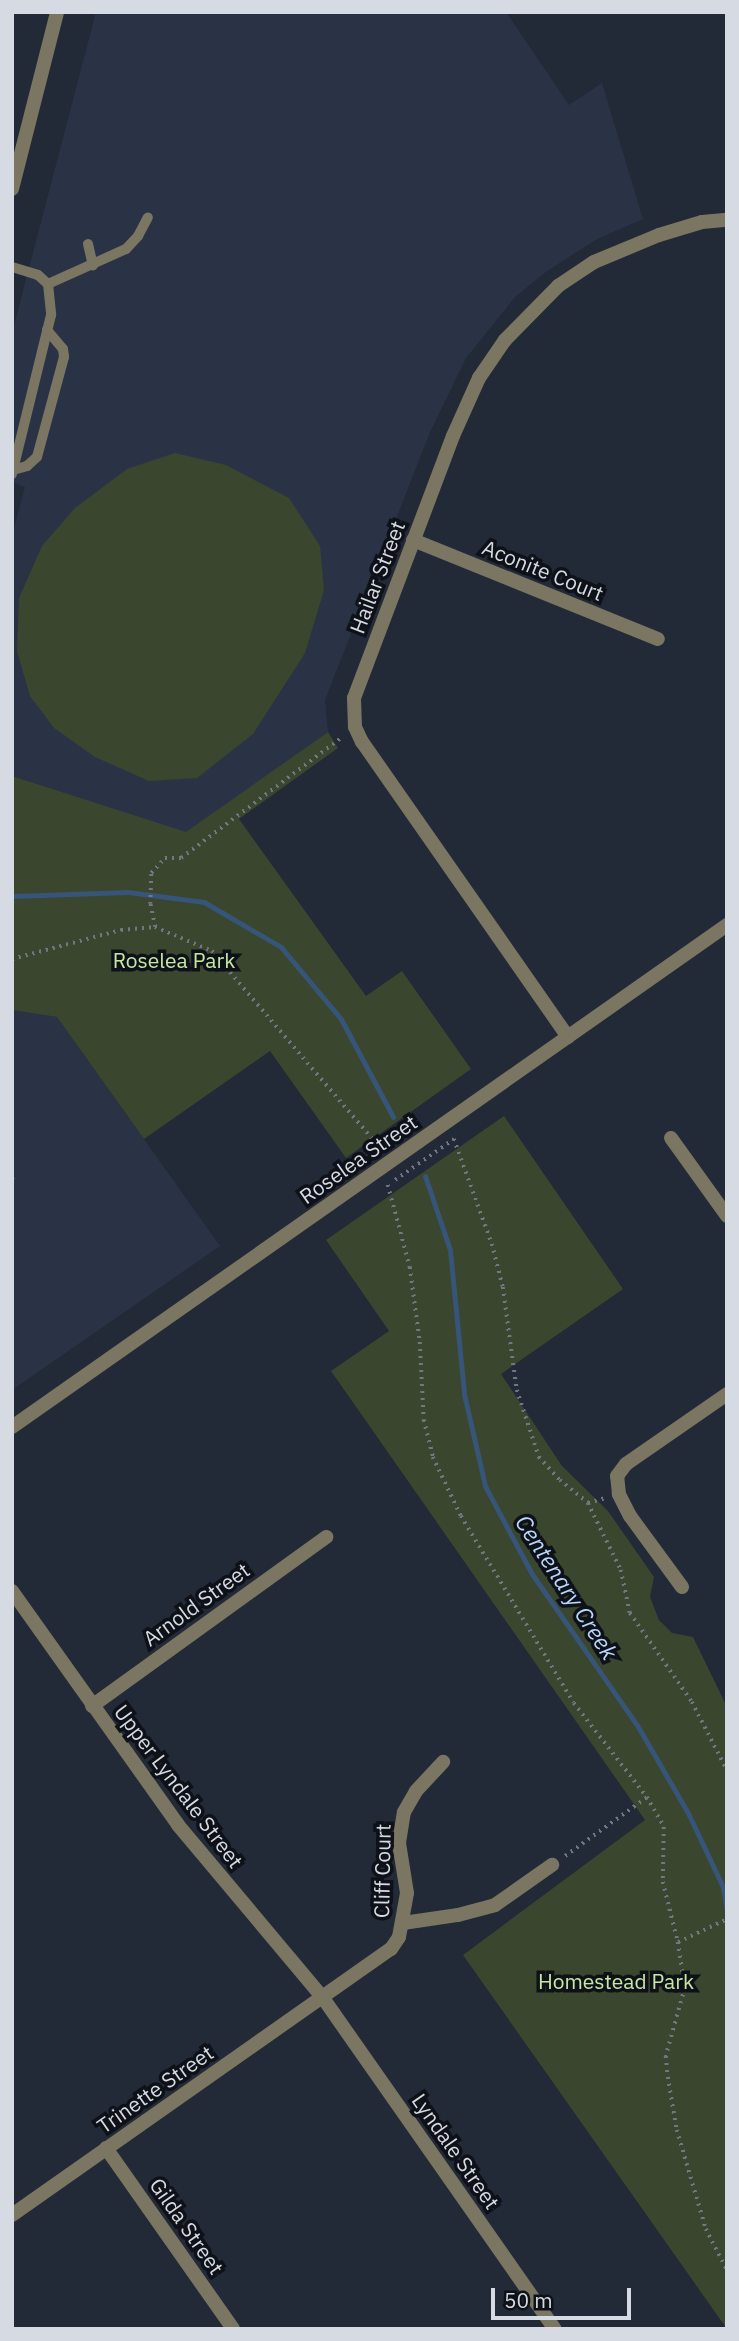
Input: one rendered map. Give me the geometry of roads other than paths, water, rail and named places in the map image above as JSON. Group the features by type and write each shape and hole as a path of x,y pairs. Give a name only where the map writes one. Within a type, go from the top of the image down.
{"street":[{"path":"12,189 57,12"},
{"name":"Hailar Street","path":"568,1037 362,742 355,727 354,698 413,540 479,378 505,340 558,286 594,262 659,235 702,222 727,219"},
{"name":"Aconite Court","path":"413,540 658,639"},
{"name":"Roselea Street","path":"12,1427 727,925"},
{"path":"671,1138 727,1216"},
{"path":"682,1587 630,1516 619,1494 617,1476 626,1464 727,1394"},
{"name":"Arnold Street","path":"92,1706 326,1537"},
{"name":"Upper Lyndale Street","path":"12,1591 178,1825 323,1998"},
{"name":"Cliff Court","path":"323,1998 391,1949 399,1937 407,1893 399,1843 404,1812 416,1791 443,1762"},
{"path":"403,1923 458,1915 495,1905 552,1866"},
{"name":"Trinette Street","path":"12,2215 323,1998"},
{"name":"Lyndale Street","path":"323,1998 555,2329"},
{"name":"Gilda Street","path":"106,2148 233,2329"}],"lane":[{"path":"48,284 126,249 138,236 148,217"},
{"path":"88,244 93,265"},
{"path":"12,267 38,275 48,284 51,315 13,472"},
{"path":"13,472 27,466 37,457 64,357 58,341 47,330"}],"waterway":[{"name":"Centenary Creek","path":"12,896 128,892 204,902 281,947 341,1019 393,1117"},
{"name":"Centenary Creek","path":"425,1176 450,1250 464,1394 485,1486 532,1574 637,1725 688,1813 723,1887 727,1912"}],"park label":[{"name":"Roselea Park","path":"174,960"},
{"name":"Homestead Park","path":"616,1981"}]}
